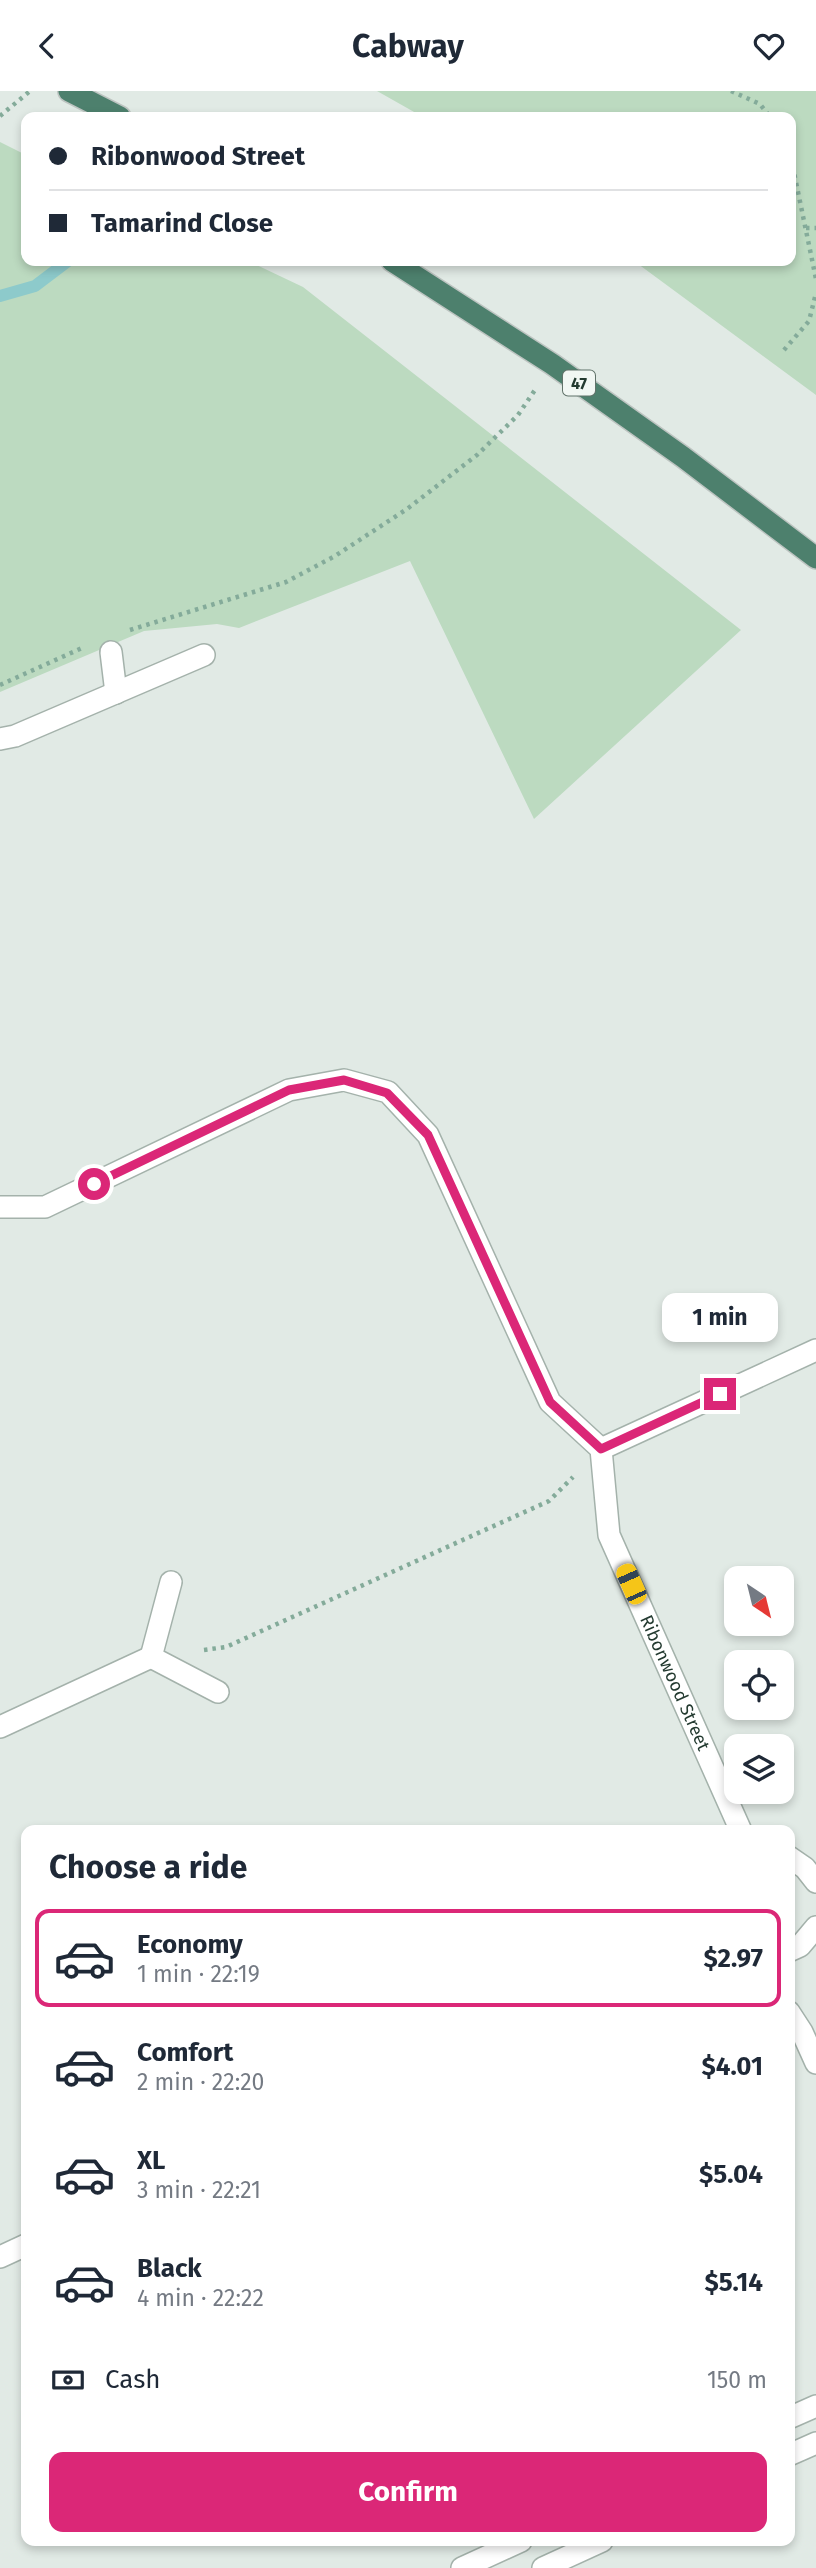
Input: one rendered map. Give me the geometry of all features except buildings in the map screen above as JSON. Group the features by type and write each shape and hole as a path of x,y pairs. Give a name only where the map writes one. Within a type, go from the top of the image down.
{"highway":[{"path":"69,91 110,112"},
{"name":"47","path":"400,266 552,364 683,457 816,558"},
{"name":"47","path":"759,516 816,573"}],"street":[{"path":"111,652 116,693"},
{"path":"0,739 15,736 204,655"},
{"path":"0,1207 45,1207 289,1090 344,1080 387,1093 428,1135 550,1402 601,1449 816,1350"},
{"name":"Ribonwood Street","path":"601,1449 609,1535 738,1825"},
{"path":"0,1727 150,1657 171,1582"},
{"path":"150,1657 218,1692"},
{"path":"795,1861 806,1868 816,1882"},
{"path":"795,1948 816,1927"},
{"path":"795,2021 816,2063"},
{"path":"0,2257 21,2247"},
{"path":"795,2415 816,2406"},
{"path":"795,2452 816,2443"},
{"path":"461,2568 510,2546"},
{"path":"543,2568 591,2546"}],"path":[{"path":"0,116 30,91"},
{"path":"731,91 760,104 766,112"},
{"path":"796,181 816,279"},
{"path":"806,228 816,228"},
{"path":"784,350 809,321 816,293"},
{"path":"122,632 286,582 335,556 407,509 477,455 519,415 552,364"},
{"path":"0,685 85,647"},
{"path":"201,1650 226,1647 549,1501 601,1449"}],"green space":[{"path":"377,91 816,91 816,395 641,266 796,266 796,112 414,112"},
{"path":"0,142 21,152 21,266 259,266 303,287 741,630 534,819 410,561 239,628 217,624 144,631 0,692"}],"waterway":[{"path":"0,296 35,286 61,266"}],"route":[{"path":"94,1184 289,1090 344,1080 387,1093 428,1135 550,1402 601,1449 720,1394"}]}
